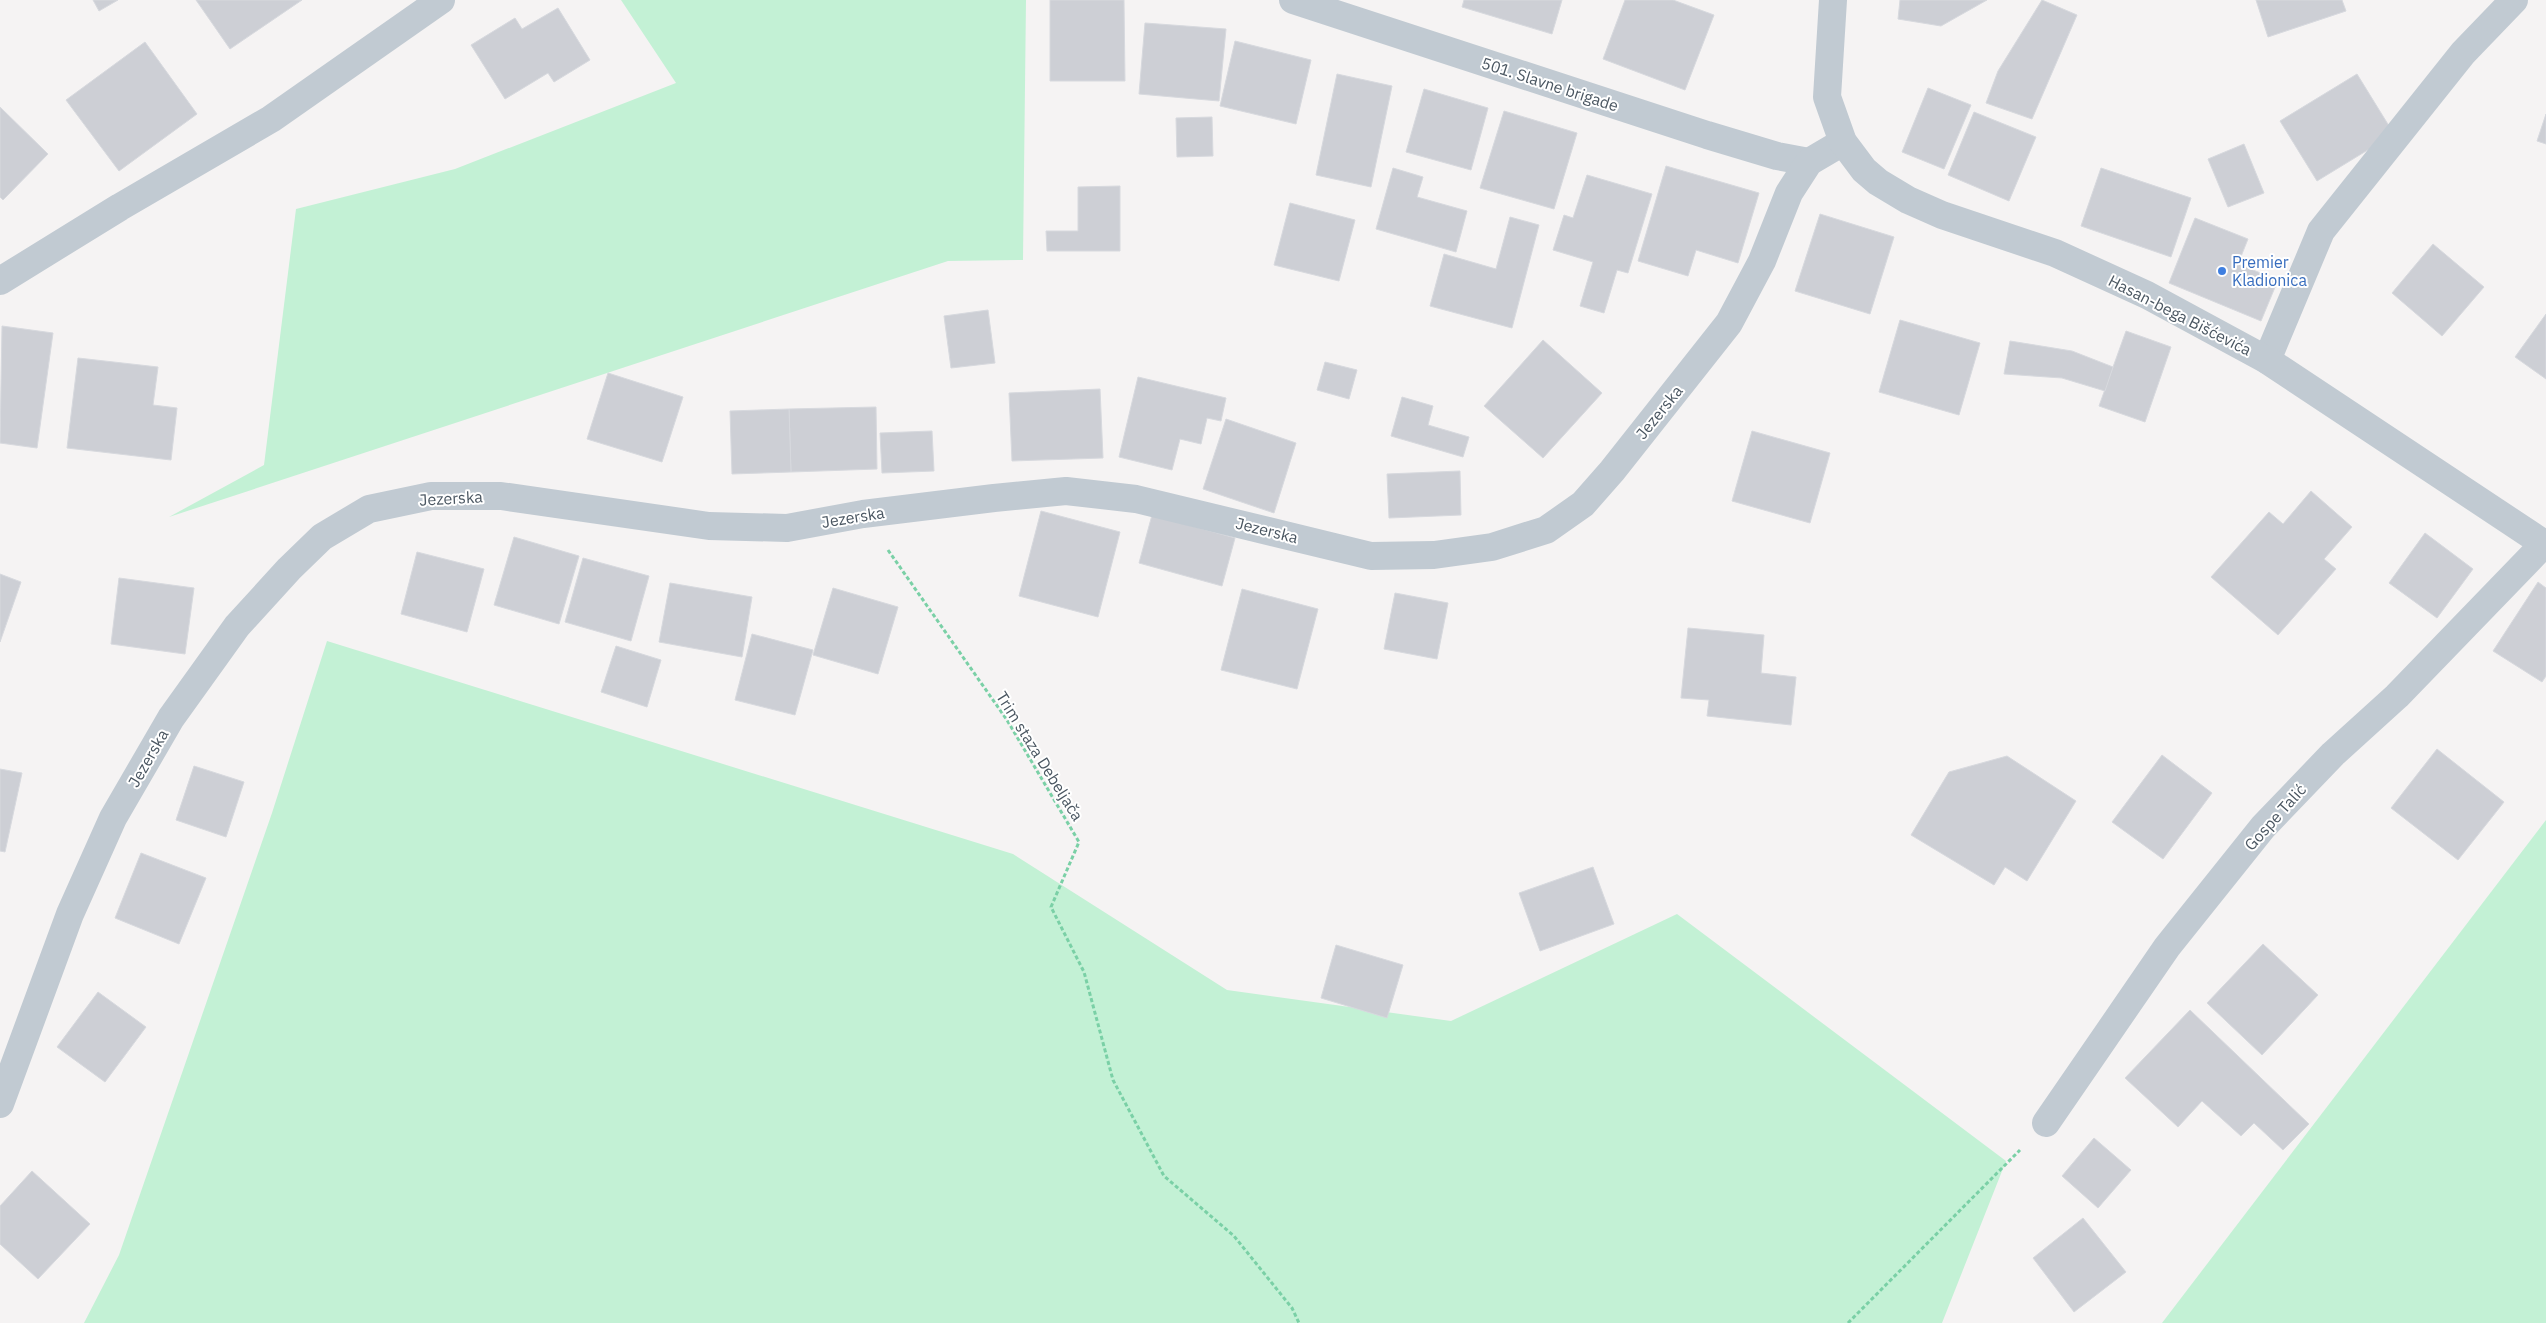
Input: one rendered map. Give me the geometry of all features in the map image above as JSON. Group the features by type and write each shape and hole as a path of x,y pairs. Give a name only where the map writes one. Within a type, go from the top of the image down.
{"street":[{"path":"0,281 120,207 271,119 441,0"},
{"name":"501. Slavne brigade","path":"1293,0 1707,135 1777,156 1809,162"},
{"name":"Hasan-bega Bišćevića","path":"1834,0 1828,97 1843,142 1864,170 1878,182 1908,200 1942,215 2055,253 2147,295 2267,360 2545,544"},
{"path":"2267,360 2321,231 2463,53 2514,0"},
{"name":"Jezerska","path":"0,1104 70,914 118,810 171,718 237,626 289,569 322,537 369,509 431,496 501,496 708,526 787,528 863,514 1066,491 1136,499 1371,556 1434,555 1492,547 1546,530 1583,504 1672,397 1729,324 1762,261 1789,193 1809,162 1843,142"},
{"name":"Gospe Talić","path":"2046,1123 2167,947 2263,828 2333,754 2397,696 2545,544"}],"path":[{"name":"Trim staza Debeljača","path":"863,514 1007,720 1079,842 1051,907 1084,972 1113,1080 1164,1176 1234,1236 1292,1308 1299,1323"},
{"path":"1848,1323 2046,1123"}],"green space":[{"path":"621,0 1026,0 1023,260 948,261 169,517 264,465 296,209 455,169 676,83"},
{"path":"327,641 1013,854 1227,990 1451,1021 1677,914 2006,1161 1942,1323 84,1323 119,1255 272,813"},
{"path":"2546,820 2546,1323 2162,1323"}],"building":[{"path":"93,0 118,0 99,11"},
{"path":"196,0 302,0 230,49"},
{"path":"1050,0 1124,0 1125,81 1050,81"},
{"path":"1464,0 1562,0 1552,34 1462,7"},
{"path":"1625,0 1673,0 1714,15 1685,90 1603,59"},
{"path":"1900,0 1987,0 1941,26 1898,19"},
{"path":"2042,0 2077,15 2032,119 1986,103 1998,71"},
{"path":"2256,0 2342,0 2346,11 2268,37"},
{"path":"558,8 590,60 554,82 548,73 505,99 471,45 515,18 522,29"},
{"path":"1145,23 1226,29 1219,101 1139,94"},
{"path":"1235,41 1311,60 1296,124 1220,106"},
{"path":"145,42 197,114 119,171 66,100"},
{"path":"1337,74 1392,86 1371,187 1316,175"},
{"path":"2357,74 2394,134 2317,181 2280,121"},
{"path":"1928,88 1971,105 1944,169 1902,152"},
{"path":"1424,89 1488,108 1471,170 1406,152"},
{"path":"0,107 48,154 3,200 0,197"},
{"path":"1504,111 1577,133 1554,209 1480,188"},
{"path":"1974,112 2036,137 2009,201 1948,175"},
{"path":"2546,114 2546,144 2537,141"},
{"path":"1212,117 1213,156 1177,157 1176,118"},
{"path":"2244,144 2264,193 2228,207 2208,159"},
{"path":"1666,166 1759,193 1738,263 1696,250 1688,276 1638,261"},
{"path":"1393,168 1423,177 1417,197 1467,211 1456,252 1376,229"},
{"path":"2101,168 2191,198 2171,257 2081,226"},
{"path":"1587,175 1652,194 1628,273 1617,270 1604,313 1580,306 1593,262 1553,250 1564,215 1573,218"},
{"path":"1120,186 1120,251 1047,251 1046,231 1078,231 1078,187"},
{"path":"1290,203 1355,220 1339,281 1274,265"},
{"path":"1820,214 1894,237 1870,314 1795,291"},
{"path":"1510,217 1539,225 1512,328 1430,306 1444,254 1496,269"},
{"path":"2195,218 2248,239 2238,264 2278,280 2261,321 2169,283"},
{"path":"2433,244 2484,287 2442,336 2392,293"},
{"path":"988,310 995,363 951,368 944,316"},
{"path":"2546,314 2546,379 2515,357"},
{"path":"1900,320 1980,343 1959,415 1879,392"},
{"path":"2,326 53,333 37,448 0,443"},
{"path":"2126,331 2171,347 2145,422 2099,406"},
{"path":"1543,340 1602,393 1543,458 1484,406"},
{"path":"2010,341 2072,351 2113,367 2105,391 2062,378 2004,374"},
{"path":"78,358 158,367 153,405 177,408 171,460 67,448"},
{"path":"1325,362 1357,370 1349,399 1317,390"},
{"path":"608,373 683,397 662,462 587,439"},
{"path":"1138,377 1226,398 1221,421 1207,418 1201,444 1180,439 1172,470 1119,457"},
{"path":"1100,389 1103,458 1012,461 1009,393"},
{"path":"1402,397 1433,406 1428,425 1469,437 1463,457 1391,436"},
{"path":"876,407 877,469 791,472 789,409"},
{"path":"789,409 791,472 732,474 730,411"},
{"path":"1226,419 1296,443 1274,513 1203,489"},
{"path":"932,431 934,471 882,473 880,433"},
{"path":"1752,431 1830,453 1810,523 1732,501"},
{"path":"1460,471 1461,515 1389,518 1387,474"},
{"path":"2311,491 2352,527 2324,559 2336,569 2278,635 2211,577 2269,512 2283,524"},
{"path":"1041,511 1120,532 1098,617 1019,596"},
{"path":"1152,515 1235,538 1222,586 1139,563"},
{"path":"2425,533 2473,569 2437,618 2389,583"},
{"path":"514,537 579,556 559,624 494,605"},
{"path":"417,552 484,569 467,632 401,614"},
{"path":"583,558 649,576 631,641 565,622"},
{"path":"0,574 21,582 0,642"},
{"path":"119,578 194,588 185,654 111,644"},
{"path":"2538,582 2546,588 2546,676 2542,682 2493,651"},
{"path":"670,583 752,597 742,657 659,642"},
{"path":"833,588 898,607 878,674 813,655"},
{"path":"1242,589 1318,609 1297,689 1221,670"},
{"path":"1395,593 1448,603 1437,659 1384,649"},
{"path":"1688,628 1764,635 1761,673 1796,677 1791,725 1707,716 1709,700 1681,698"},
{"path":"752,634 813,650 795,715 735,700"},
{"path":"616,646 661,660 647,707 601,692"},
{"path":"2437,749 2504,802 2458,860 2391,808"},
{"path":"2162,755 2212,793 2163,859 2112,822"},
{"path":"2007,756 2076,801 2027,881 2005,867 1994,885 1911,835 1949,772"},
{"path":"194,766 244,782 226,837 176,820"},
{"path":"0,769 22,773 5,852 0,851"},
{"path":"141,853 206,878 179,944 115,918"},
{"path":"1593,867 1614,924 1540,951 1519,893"},
{"path":"2263,944 2318,995 2262,1055 2207,1003"},
{"path":"1336,945 1403,965 1387,1018 1321,998"},
{"path":"98,992 146,1027 105,1082 57,1047"},
{"path":"2190,1010 2309,1124 2283,1150 2254,1123 2241,1136 2202,1101 2178,1127 2125,1078"},
{"path":"2094,1138 2131,1170 2098,1208 2062,1176"},
{"path":"32,1171 90,1224 38,1279 0,1244 0,1206"},
{"path":"2083,1218 2126,1272 2074,1312 2033,1258"}],"place":[{"name":"Premier Kladionica","path":"2222,271"}]}
